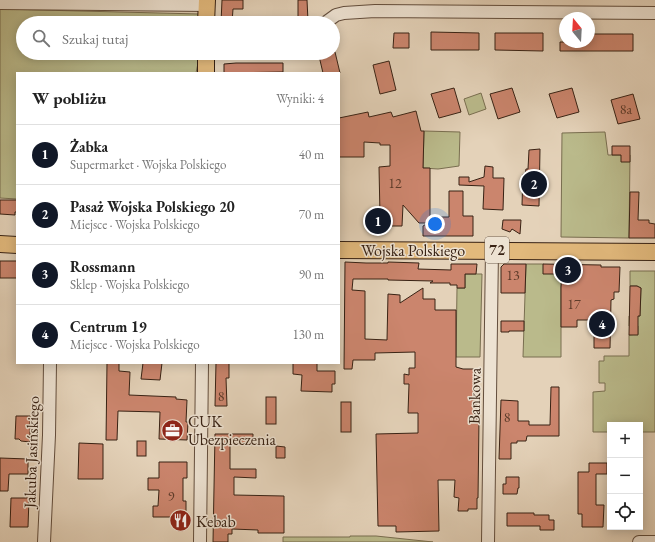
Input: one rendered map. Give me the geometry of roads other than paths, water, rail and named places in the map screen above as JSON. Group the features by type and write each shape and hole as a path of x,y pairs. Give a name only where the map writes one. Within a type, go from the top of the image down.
{"main road":[{"path":"206,16 207,3"},
{"path":"206,60 206,72"},
{"path":"0,244 16,245"},
{"name":"Wojska Polskiego","path":"340,250 655,252"}],"street":[{"path":"0,3 207,3"},
{"path":"335,16 344,13 375,11 655,13"},
{"name":"Bankowa","path":"488,542 492,250"},
{"name":"Jakuba Jasińskiego","path":"44,542 50,364"},
{"path":"200,542 202,364"},
{"path":"639,542 655,542"}],"place":[{"name":"Pasaż Wojska Polskiego 20","path":"534,184"},
{"name":"Żabka","path":"378,221"},
{"name":"Rossmann","path":"568,270"},
{"name":"Centrum 19","path":"602,324"},
{"name":"CUK Ubezpieczenia","path":"173,430"},
{"name":"Kebab","path":"181,521"}]}
